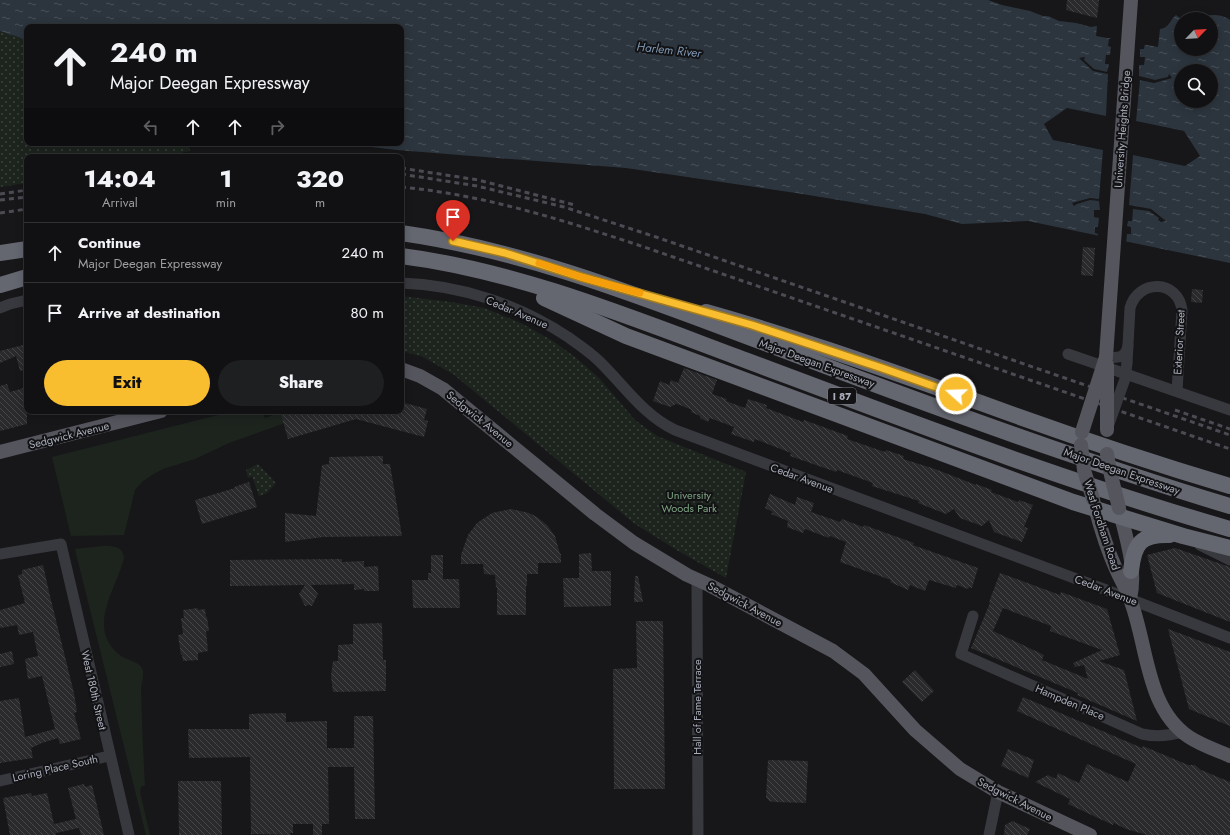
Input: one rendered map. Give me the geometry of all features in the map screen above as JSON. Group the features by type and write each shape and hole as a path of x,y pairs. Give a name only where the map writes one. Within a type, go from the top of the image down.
{"highway":[{"name":"Major Deegan Expressway","path":"404,234 472,245 528,260 581,277 988,425 1162,486 1230,506"},
{"path":"0,253 24,249"},
{"name":"Major Deegan Expressway","path":"404,256 453,264 530,285 605,309 1016,459 1134,500 1230,529"},
{"path":"453,264 528,291 638,341 1120,512 1183,536 1230,548"},
{"path":"0,276 24,273"},
{"path":"581,277 752,325 876,365 1081,438 1107,443 1230,486"},
{"path":"0,285 24,278"},
{"path":"1131,571 1134,550 1142,540 1150,536 1160,534 1183,536"}],"main road":[{"name":"University Heights Bridge","path":"1113,258 1131,0"},
{"name":"West Fordham Road","path":"1113,258 1106,357 1107,443 1110,471 1128,544 1132,587 1130,599"},
{"name":"West Fordham Road","path":"1106,357 1081,438 1084,465 1094,504 1113,563 1130,599 1158,700 1166,714 1182,732 1202,744 1230,756"},
{"name":"Sedgwick Avenue","path":"404,370 420,376 443,389 620,534 680,571 833,651 864,674 915,730 960,769 998,792 1090,835"},
{"name":"Sedgwick Avenue","path":"0,452 149,414"}],"street":[{"name":"Cedar Avenue","path":"404,283 447,288 472,294 503,303 531,315 566,336 598,360 638,404 658,421 675,430 1130,599 1230,638"},
{"name":"Exterior Street","path":"1107,443 1125,379 1130,308 1137,295 1143,290 1151,287 1162,287 1173,292 1180,301 1183,313 1177,391"},
{"path":"0,308 24,301"},
{"path":"1106,357 1122,356 1125,354 1128,345"},
{"name":"Exterior Street","path":"1068,354 1230,410"},
{"path":"1183,536 1230,560"},
{"name":"West 180th Street","path":"0,554 61,544 109,756 129,835"},
{"name":"Hall of Fame Terrace","path":"697,579 698,835"},
{"name":"Hampden Place","path":"973,616 961,654 1142,734 1166,736 1182,732"},
{"name":"Loring Place South","path":"0,781 109,756"},
{"path":"989,835 998,792"}],"green space":[{"path":"0,31 24,39 24,146 189,146 190,151 176,154 24,154 24,183 0,187"},
{"name":"University Woods Park","path":"404,296 484,308 521,323 553,341 575,357 599,378 635,420 657,436 746,472 726,578 635,524 453,374 421,356 404,352"},
{"path":"222,414 263,414 265,418 276,414 282,414 288,422 229,443 195,459 163,469 143,481 135,490 124,535 71,536 52,457"},
{"path":"258,464 276,483 267,493 259,496 252,476 248,478 246,470"},
{"path":"103,546 120,549 124,558 106,609 104,622 105,634 110,645 121,656 140,666 143,671 141,690 145,785 141,787 140,792 150,835 146,835 75,549"}],"water":[{"name":"Harlem River","path":"0,0 988,0 1043,16 1048,16 1059,21 1091,27 1097,26 1096,36 1158,47 1160,29 1165,28 1174,17 1174,56 1218,56 1219,15 1230,20 1230,263 1028,221 962,224 925,214 626,168 363,146 404,146 404,24 24,24 24,39 0,31"}],"pier":[{"path":"1111,36 1145,42 1144,49 1140,49 1140,57 1145,57 1144,65 1139,65 1139,76 1155,80 1168,77 1169,74 1172,78 1154,83 1140,80 1136,121 1184,131 1200,156 1185,166 1133,155 1129,205 1151,209 1166,221 1161,222 1158,220 1159,218 1149,211 1133,209 1132,221 1128,221 1127,226 1131,227 1131,234 1127,234 1126,243 1098,238 1098,234 1095,233 1095,227 1098,227 1099,218 1094,217 1094,210 1100,210 1099,201 1090,200 1074,206 1072,203 1090,198 1099,199 1103,150 1053,140 1044,124 1067,108 1106,116 1108,74 1093,71 1079,58 1085,57 1084,60 1094,69 1107,72 1109,64 1105,64 1106,55 1110,55 1111,47 1108,46"}],"building":[{"path":"1067,0 1099,0 1097,18 1066,10"},
{"path":"1083,247 1095,248 1093,276 1081,275"},
{"path":"1192,289 1203,290 1202,303 1191,302"},
{"path":"24,345 24,370 20,371 16,356 0,363 0,351"},
{"path":"684,368 717,380 712,394 727,399 726,401 745,408 748,399 767,405 766,408 803,422 804,420 848,436 847,439 885,452 886,450 904,456 903,459 976,484 992,490 991,492 1018,502 1019,500 1033,505 1024,527 1028,528 1022,542 994,532 989,520 982,526 960,518 954,509 946,514 918,503 919,501 872,486 873,483 837,470 836,472 790,456 791,453 755,439 754,442 731,434 734,427 710,418 708,422 691,412 692,410 680,405 676,404 670,407 653,401 660,381 669,385 671,380 678,383"},
{"path":"7,384 10,392 24,388 24,414 27,414 27,424 0,431 0,386"},
{"path":"404,403 427,409 424,420 428,421 424,437 356,419 288,439 281,414 404,414"},
{"path":"383,456 383,464 390,464 402,536 323,537 285,542 285,513 316,516 322,465 329,464 329,457"},
{"path":"249,482 257,507 202,524 195,500 235,488 234,487"},
{"path":"770,494 795,505 797,497 814,503 811,512 840,522 842,519 863,527 864,525 914,543 913,545 978,568 972,588 969,587 968,589 957,585 956,588 929,580 925,591 910,585 908,590 890,582 891,580 840,562 846,542 830,536 829,538 805,529 803,533 787,527 788,521 771,514 773,512 765,508"},
{"path":"511,509 529,513 547,525 555,536 561,554 561,563 538,563 538,574 527,574 526,615 497,615 497,587 495,575 484,574 483,564 461,564 461,555 468,535 477,523 492,513"},
{"path":"1175,548 1230,567 1230,622 1157,593 1147,555"},
{"path":"591,553 592,571 611,571 611,606 564,607 563,578 579,578 579,554"},
{"path":"431,555 443,555 443,579 459,579 460,608 413,608 412,580 428,580 428,573 431,573"},
{"path":"342,559 342,562 364,561 364,567 378,566 379,591 364,591 364,589 354,590 354,584 311,585 318,594 312,606 305,606 299,594 305,585 230,586 230,560"},
{"path":"43,565 74,693 77,712 74,713 81,739 60,744 58,738 31,748 33,758 0,763 0,701 19,698 25,737 55,729 42,676 28,679 25,659 38,656 33,632 19,635 17,625 0,628 0,610 25,603 18,575 22,574 22,570"},
{"path":"1000,573 1060,595 1061,592 1107,609 1120,655 1099,661 1124,670 1137,721 1077,695 1078,693 971,648 990,603 989,602","holes":["1003,608 1051,626 1050,631 1102,650 1073,663 1075,667 1084,665 1088,679 1042,660 1044,655 993,631"]},
{"path":"635,576 638,576 643,602 634,602"},
{"path":"198,608 198,610 205,609 207,617 209,631 206,631 208,651 198,653 198,660 183,661 178,635 183,634 181,618 184,618 183,610"},
{"path":"636,621 663,621 665,789 614,789 613,669 637,668"},
{"path":"382,623 383,660 386,660 386,691 333,692 331,676 333,661 338,661 338,645 353,644 353,624"},
{"path":"1168,629 1230,652 1230,726 1189,709"},
{"path":"12,651 14,664 0,667 0,654"},
{"path":"915,670 934,691 922,702 902,682"},
{"path":"1023,697 1142,748 1143,746 1188,765 1195,765 1201,770 1230,782 1230,835 1147,835 1126,829 1114,823 1113,825 1068,804 1070,799 1035,782 1048,775 1056,779 1058,773 1079,783 1087,764 1128,782 1136,764 1017,711"},
{"path":"286,713 286,722 327,721 327,748 354,748 354,716 373,716 375,819 355,819 354,767 328,767 329,824 322,824 322,835 313,835 313,824 293,824 293,833 290,833 291,835 251,834 250,757 189,758 188,729 249,729 249,714"},
{"path":"1008,749 1034,760 1028,778 1001,766"},
{"path":"768,760 808,761 806,803 769,801 766,797"},
{"path":"178,781 221,781 222,835 179,835"},
{"path":"84,784 85,787 92,785 104,835 81,835 79,828 56,833 56,835 10,835 3,798 31,793 32,796 47,793 54,824 76,819 68,788"},
{"path":"1012,821 1030,829 1027,835 1004,835 1005,825"}],"railway":[{"path":"404,168 478,180 575,205"},
{"path":"404,174 477,186 564,207 656,237 1230,435"},
{"path":"404,187 465,196 527,211 589,229 1230,449"},
{"path":"0,194 24,190"},
{"path":"0,200 24,197"},
{"path":"0,213 24,209"},
{"path":"1175,410 1230,429"}],"slow traffic":[{"path":"539,263 581,277 640,293"}],"route":[{"path":"453,241 505,253 581,277 752,325 956,394"}]}
